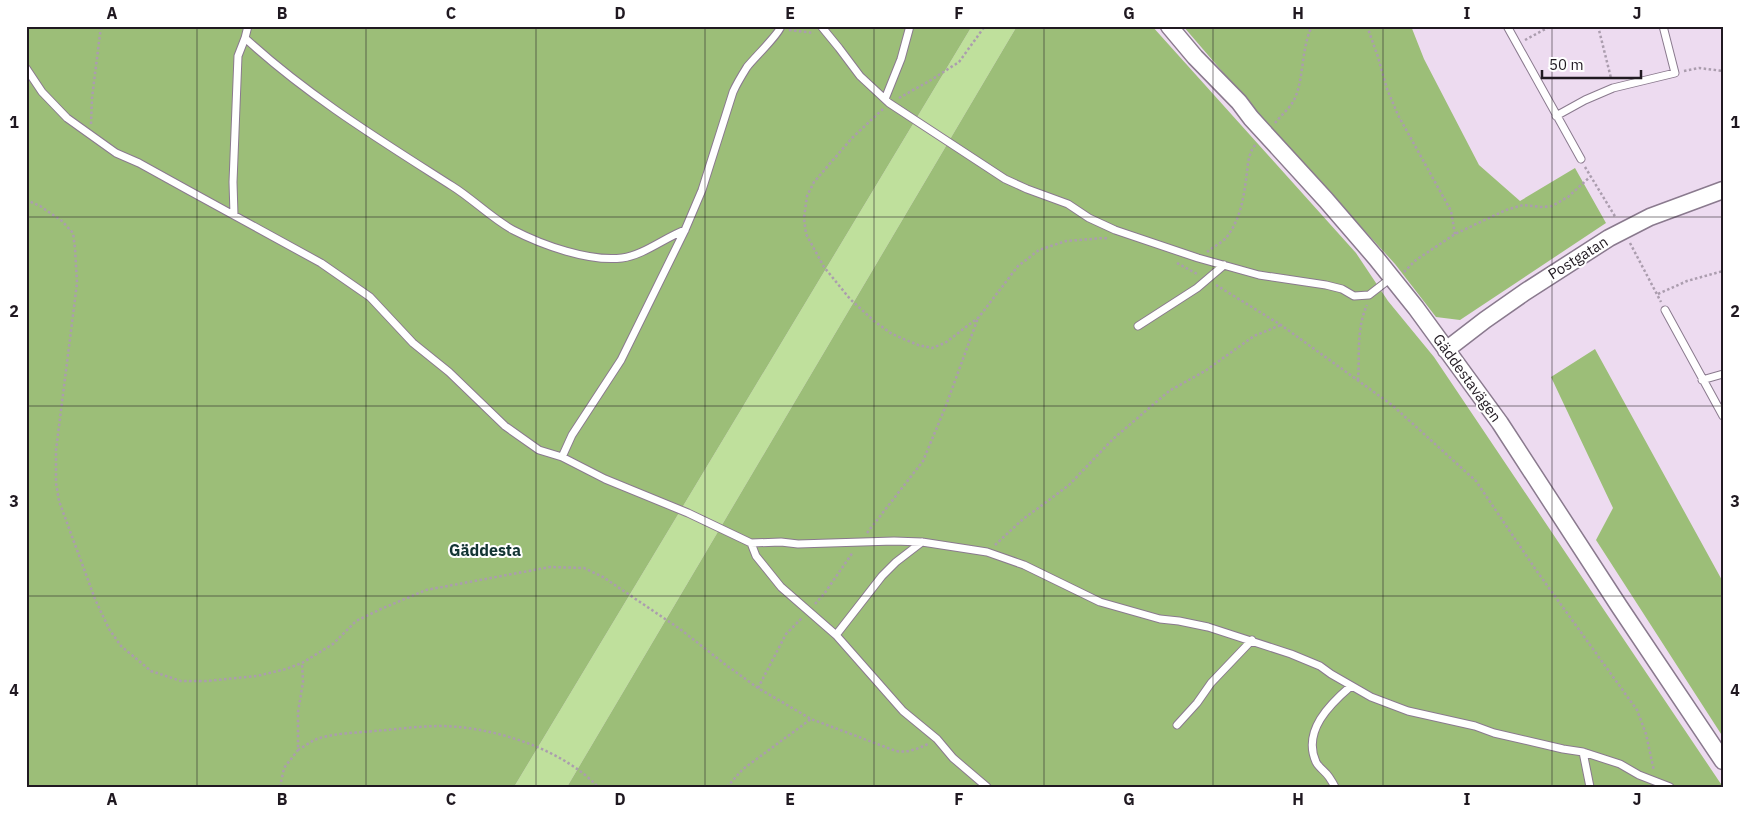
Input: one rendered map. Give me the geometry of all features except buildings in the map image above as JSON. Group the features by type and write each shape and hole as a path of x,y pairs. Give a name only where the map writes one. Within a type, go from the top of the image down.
{"street":[{"name":"Gäddestavägen","path":"1169,26 1326,200 1416,308 1478,390 1723,761"},
{"name":"Postgatan","path":"1446,350 1485,320 1596,246 1650,217 1723,190"}],"lane":[{"path":"234,215 233,182 238,56 246,38 248,26"},
{"path":"821,26 830,35 860,76 887,101 979,163 1027,190 1068,204 1089,218 1114,230 1224,265 1259,274 1342,288 1354,296 1369,295 1391,278"},
{"path":"887,101 910,26"},
{"path":"1507,26 1580,159"},
{"path":"1556,116 1585,100 1613,88 1675,73 1663,26"},
{"path":"562,457 572,436 621,360 684,230 702,190 736,85 748,66 781,28"},
{"path":"246,38 267,58 333,109 364,131 454,187 513,230 575,254 623,258 684,230"},
{"path":"26,68 48,98 67,118 90,136 116,153 139,163 321,263 370,297 413,343 449,372 505,426 539,450 562,457 606,479 688,513 751,543 922,542 987,552 1024,565 1100,602 1144,615 1208,627 1291,654 1320,666 1372,697 1408,711 1563,749 1583,752 1620,764 1639,775 1670,787"},
{"path":"1138,326 1197,288 1224,265"},
{"path":"1665,310 1723,416"},
{"path":"1702,380 1723,374"},
{"path":"836,634 882,576 896,562 922,542"},
{"path":"751,543 756,556 781,587 836,634 903,711 937,739 953,758 987,787"},
{"path":"1177,725 1198,703 1211,682 1252,640"},
{"path":"1335,787 1329,776 1317,764 1313,753 1313,737 1318,721 1330,703 1351,686"},
{"path":"1583,752 1588,786"}],"path":[{"path":"90,136 92,98 101,26"},
{"path":"985,26 959,62 931,80 887,101 814,182 808,196 804,218 808,239 824,268 850,299 874,321 892,334 918,345 932,348 945,343 979,317 1018,266 1039,250 1066,240 1104,238 1113,240"},
{"path":"1367,26 1387,89 1398,115 1451,211 1455,234"},
{"path":"1517,44 1552,26"},
{"path":"1598,26 1613,88"},
{"path":"781,28 830,35"},
{"path":"1675,73 1700,68 1723,71"},
{"path":"1580,159 1618,222"},
{"path":"1391,278 1403,272 1416,260 1455,234 1506,210 1523,205 1552,206 1568,197 1591,176"},
{"path":"26,200 40,206 62,221 73,233 77,283 56,450 58,501 95,599 109,629 121,646 151,671 181,681 206,681 257,676 302,663 333,644 356,621 426,590 550,567 584,568 603,577 673,624 758,688 811,719 896,751 905,752 918,749 937,739"},
{"path":"1628,240 1650,283 1658,294 1687,281 1723,271"},
{"path":"1176,262 1281,325 1392,404 1476,481 1536,570 1637,710 1646,734 1656,780"},
{"path":"1358,380 1359,332 1362,315 1372,292"},
{"path":"758,688 786,634 824,594 860,542 923,461 979,317"},
{"path":"987,552 1022,520 1069,485 1113,439 1169,391 1205,370 1254,336 1281,325"},
{"path":"298,750 298,712 303,682 302,663"},
{"path":"727,787 743,769 811,719"},
{"path":"280,787 284,768 298,750 314,740 337,735 406,728 457,727 500,734 559,758 586,774 598,787"}],"green space":[{"path":"26,26 972,26 514,787 26,787"},
{"path":"972,26 1017,26 567,787 514,787"},
{"path":"1017,26 1152,26 1356,253 1388,301 1434,357 1723,787 567,787"},
{"path":"1183,26 1411,26 1424,59 1479,165 1520,201 1575,168 1606,223 1460,320 1436,317 1395,264 1270,127"},
{"path":"1595,349 1723,582 1723,737 1596,540 1613,508 1551,377"}],"district":[{"name":"Gäddesta","path":"485,550"}]}
